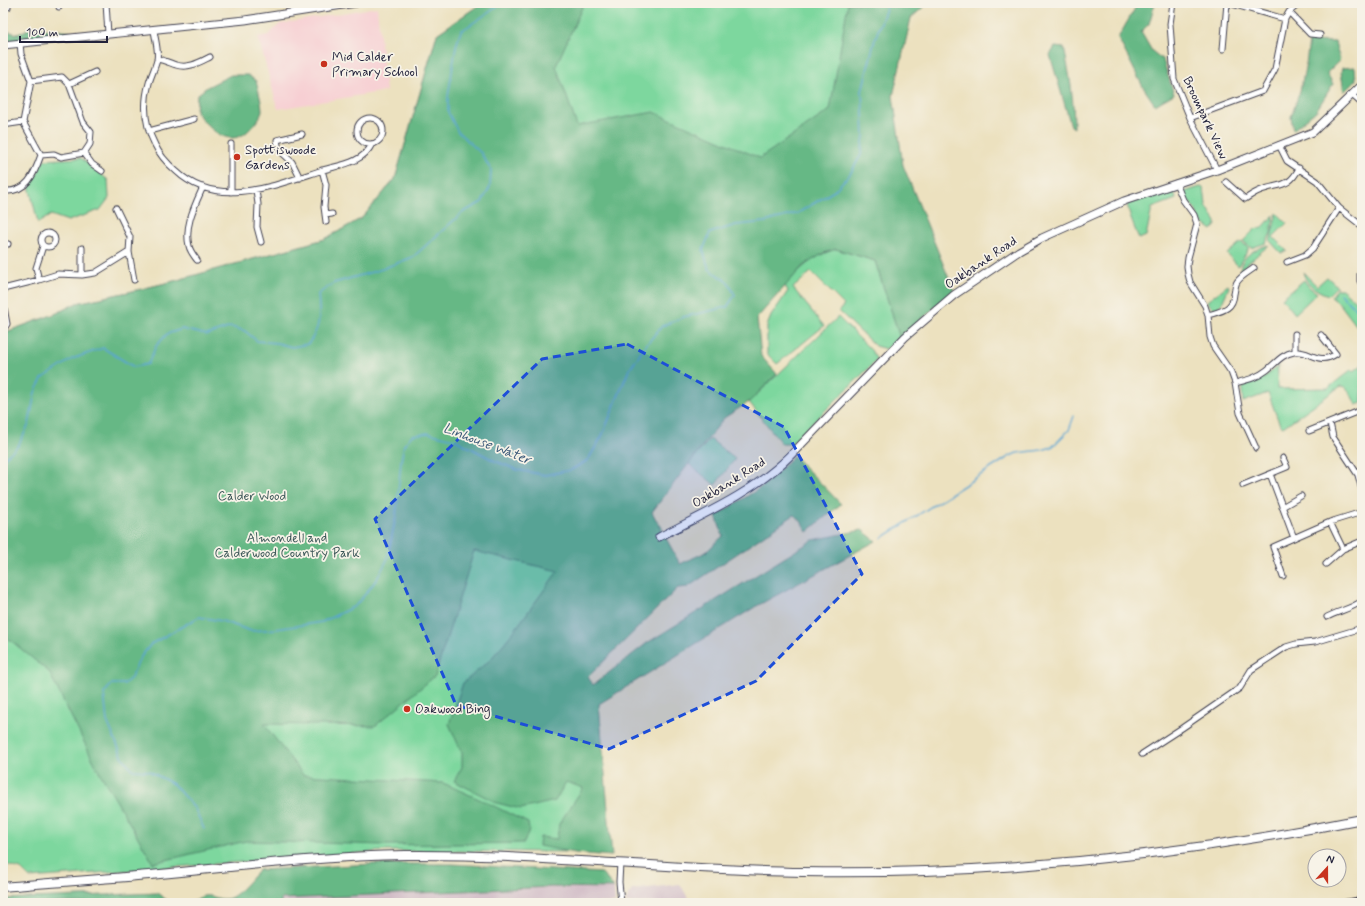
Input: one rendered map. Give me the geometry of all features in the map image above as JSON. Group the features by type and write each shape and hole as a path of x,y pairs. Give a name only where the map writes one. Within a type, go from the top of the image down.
{"main road":[{"path":"3,887 80,882 258,864 403,855 471,855 620,863 710,870 802,872 924,871 1012,867 1086,861 1217,845 1294,833 1362,819"}],"street":[{"path":"106,3 108,34"},
{"path":"3,45 285,15 356,3"},
{"name":"Broompark View","path":"1173,3 1170,24 1174,79 1190,118 1217,170"},
{"path":"1223,49 1228,3 1285,19"},
{"path":"1190,118 1263,91 1275,69 1285,19 1289,12 1300,3"},
{"path":"1289,12 1310,34 1320,35"},
{"path":"154,30 157,59 149,84 146,100 146,118 154,145 163,160 180,175 203,187 217,191 231,192 256,190 353,162 368,151 372,144 380,140 382,136 382,128 377,120 367,118 358,124 356,132 360,140 365,144 372,144"},
{"path":"3,191 19,190 25,185 34,173 41,155 23,122 31,81 21,54 20,43"},
{"path":"157,59 177,66 186,66 194,64 210,56"},
{"path":"69,84 95,72"},
{"path":"31,81 60,76 69,84 83,122 91,132 90,144 84,153 61,157 54,154 41,155"},
{"name":"Oakbank Road","path":"659,537 724,503 755,484 776,468 790,456 905,337 954,295 1019,251 1042,238 1124,201 1217,170 1313,132 1362,85"},
{"path":"1352,95 1362,104"},
{"path":"149,131 194,120"},
{"path":"3,125 23,122"},
{"path":"300,178 292,162 279,150 277,140 302,134"},
{"path":"231,144 231,192"},
{"path":"1279,146 1288,161 1317,181 1339,208 1362,226"},
{"path":"84,153 92,164 102,171"},
{"path":"1226,182 1245,199 1259,191 1284,184 1291,180 1299,168"},
{"path":"322,170 326,185 324,207 326,222"},
{"path":"1176,183 1183,200 1194,215 1197,224 1187,266 1190,282 1205,306 1213,346 1228,367 1235,383 1240,413 1256,448"},
{"path":"197,260 189,247 188,235 190,218 203,187"},
{"path":"256,190 258,204 257,227 261,242"},
{"path":"116,208 130,237 129,252 134,280"},
{"path":"1287,262 1304,255 1313,248 1339,208"},
{"path":"325,215 332,214"},
{"path":"39,280 36,268 43,246"},
{"path":"82,248 82,275"},
{"path":"3,288 58,274 82,275 95,273 129,252"},
{"path":"1208,315 1225,310 1230,306 1234,299 1237,282 1254,268"},
{"path":"1362,272 1360,274 1360,281 1362,285"},
{"path":"3,302 7,324 3,330"},
{"path":"1295,352 1296,334"},
{"path":"1235,383 1256,377 1267,370 1281,356 1295,352 1320,359 1331,357 1336,354 1321,335"},
{"path":"1309,430 1359,411"},
{"path":"1330,423 1333,437 1360,474 1362,490"},
{"path":"1243,485 1287,467 1283,458"},
{"path":"1270,474 1294,538"},
{"path":"1282,506 1301,496"},
{"path":"1283,576 1273,547 1330,522 1362,512"},
{"path":"1330,522 1343,549"},
{"path":"1326,564 1343,549 1362,541"},
{"path":"1327,616 1351,608 1362,601"},
{"path":"1142,754 1240,688 1252,670 1286,647 1296,644 1315,642 1362,628"},
{"path":"620,863 620,903"}],"highlighted area":[{"path":"627,344 784,427 862,574 756,681 609,749 456,705 375,519 542,359"}],"shaded area":[{"name":"Mid Calder Primary School","path":"377,7 386,91 278,109 258,37 268,35 280,24"},
{"path":"680,884 691,903 625,903 632,890"},
{"path":"551,887 614,888 615,903 281,903 280,899"}],"green space":[{"name":"Calder Wood","path":"482,3 888,3 798,213 650,514 663,528 548,661 611,852 385,851 30,878 21,869 3,864 3,333 55,314 77,303 174,281 325,239 362,218 395,179 437,34"},
{"name":"Calder Wood","path":"482,3 584,3 556,66 577,126 654,112 760,158 830,110 848,3 928,3 911,18 893,96 903,165 954,291 900,338 875,261 836,249 824,253 803,266 757,318 761,356 777,374 749,402 724,418 652,512 680,564 706,552 723,536 716,516 763,486 794,456 841,504 807,532 801,521 794,515 688,587 678,588 588,677 593,685 647,643 813,540 862,530 876,541 755,607 599,704 612,856 575,853 539,846 540,837 557,839 559,824 583,788 566,782 555,801 521,809 497,803 454,781 462,767 462,753 449,724 463,683 490,660 514,631 558,571 474,551 435,676 375,726 264,724 303,775 443,783 528,823 529,830 524,843 386,845 246,841 153,863 97,768 49,672 3,634 3,333 55,314 77,303 174,281 325,239 362,218 395,179 437,34"},
{"path":"1138,3 1155,3 1149,24 1141,32 1152,51 1163,60 1174,94 1155,105 1143,87 1118,38"},
{"path":"34,26 44,29 72,32 73,35 3,43 3,30 18,34"},
{"path":"1309,41 1335,42 1340,60 1327,73 1333,84 1316,111 1293,130 1291,117 1300,91"},
{"path":"1055,47 1064,48 1071,88 1074,128 1071,126 1050,55"},
{"path":"1355,67 1356,80 1344,92 1341,72 1342,68"},
{"path":"231,75 248,75 256,81 262,111 257,121 244,134 229,138 222,136 208,126 196,112 197,95 207,87"},
{"path":"81,158 108,180 109,198 100,210 68,221 51,215 38,223 29,186 37,175 43,160"},
{"path":"1200,187 1204,188 1206,205 1216,222 1216,225 1212,230 1200,221 1195,209 1185,197 1184,192"},
{"path":"1170,191 1174,192 1176,199 1152,208 1146,236 1139,239 1127,204"},
{"path":"1277,213 1287,223 1273,237 1287,251 1281,253 1270,241"},
{"path":"1274,215 1271,233 1266,243 1251,248 1243,241 1255,229 1263,227"},
{"path":"1241,242 1248,247 1248,250 1238,266 1227,254"},
{"path":"1269,245 1240,270 1241,265 1250,253"},
{"path":"836,249 875,261 900,338 886,349 875,346 839,311 844,305 811,272 793,288 824,326 777,364 767,354 767,326 771,316 788,291 785,286 813,259"},
{"path":"1303,272 1317,286 1327,277 1338,287 1336,287 1328,295 1309,284 1304,277"},
{"path":"1304,280 1309,287 1317,293 1295,314 1282,298"},
{"path":"1228,285 1229,287 1222,303 1217,308 1211,306 1207,301"},
{"path":"1337,289 1342,289 1362,307 1362,333 1340,304 1331,297"},
{"path":"838,317 871,350 877,360 791,444 782,444 749,402"},
{"path":"1362,365 1362,403 1356,405 1347,388 1341,386 1283,427 1280,425 1268,393 1243,402 1242,391 1244,386 1265,377 1278,366 1277,389 1328,388 1352,369 1354,371"},
{"path":"710,439 735,459 715,485 689,464"},
{"path":"373,864 452,864 602,873 614,888 551,887 281,899 281,903 192,903 203,896 212,896 220,899 230,898 241,890 259,870"},
{"path":"157,893 171,903 3,903 3,899"}],"waterway":[{"path":"3,459 18,446 29,424 35,392 42,379 72,359 103,348 134,367 148,364 156,346 167,334 182,329 207,335 231,327 245,331 257,341 277,343 292,347 308,344 315,332 319,320 318,294 334,283 379,270 413,257 462,213 482,202 490,187 491,170 481,153 458,132 448,112 448,97 456,46 461,31 503,3"},
{"name":"Linhouse Water","path":"204,829 195,809 173,784 149,771 133,770 123,758 107,721 104,693 112,684 124,684 131,678 140,658 151,644 199,617 222,621 251,631 322,622 355,606 378,577 387,560 396,516 404,445 412,435 428,433 454,439 495,461 518,470 545,475 571,470 588,460 602,436 628,372 646,345 662,326 683,317 727,307 735,295 728,282 709,269 703,250 710,233 736,225 765,222 798,213 834,191 850,174 861,155 864,136 862,91 875,39 888,3"},
{"path":"1340,294 1362,312"},
{"path":"882,538 1010,456 1017,453 1042,450 1052,447 1069,430 1074,416"}],"railway":[{"path":"1323,903 1362,897"}],"place":[{"name":"Mid Calder Primary School","path":"324,64"},
{"name":"Spottiswoode Gardens","path":"237,157"},
{"name":"Oakwood Bing","path":"407,709"}],"park label":[{"name":"Almondell and Calderwood Country Park","path":"287,546"}]}
